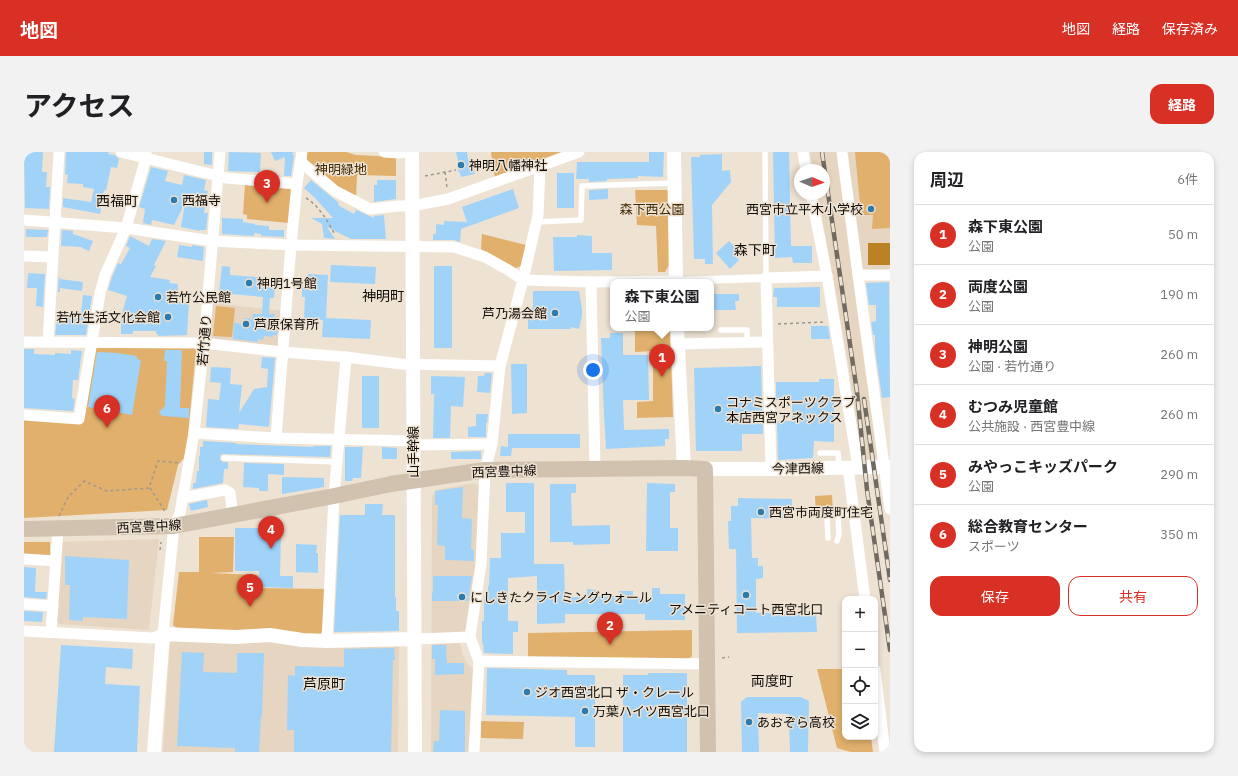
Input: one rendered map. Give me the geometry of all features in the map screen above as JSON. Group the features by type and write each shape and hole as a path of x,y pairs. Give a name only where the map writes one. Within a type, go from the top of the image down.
{"main road":[{"name":"西宮豊中線","path":"24,529 58,524 170,520 233,515 391,484 468,471 705,469"},
{"path":"705,469 708,752"}],"street":[{"path":"48,342 59,152"},
{"path":"121,152 146,155 226,178 296,188"},
{"name":"若竹通り","path":"163,634 170,520 180,513 194,433 204,343 220,152"},
{"path":"384,152 412,152"},
{"name":"山手幹線","path":"412,152 415,752"},
{"path":"301,157 335,191 370,209 412,206 448,199 579,152"},
{"path":"674,152 676,279"},
{"path":"803,152 805,164"},
{"path":"842,152 858,275 887,467 890,509"},
{"path":"24,415 79,419 100,292 105,275 126,228 146,155"},
{"path":"276,438 296,188 301,157"},
{"path":"474,752 479,661 470,637 481,564 485,470 492,444 500,366 537,222 540,167"},
{"path":"812,200 827,276 834,322 848,467 866,596"},
{"path":"24,220 126,228 212,241 291,245 454,247 485,257 523,280 610,282"},
{"path":"24,256 52,257"},
{"path":"858,275 890,275"},
{"path":"714,280 827,276"},
{"path":"766,278 766,324 771,469"},
{"path":"591,282 595,469"},
{"path":"677,331 684,468"},
{"path":"24,342 204,343 401,364 500,366"},
{"path":"678,344 767,342"},
{"path":"327,641 334,496 346,357"},
{"path":"194,433 276,438 492,444"},
{"name":"今津西線","path":"705,469 887,467"},
{"path":"182,498 225,490 230,493 233,515"},
{"path":"51,632 58,524"},
{"path":"24,559 56,561"},
{"path":"24,604 53,606"},
{"path":"24,630 153,638 163,634 236,637 270,635 302,640 327,641 470,637"},
{"path":"154,752 163,634"},
{"path":"479,661 707,664"},
{"path":"878,695 885,752"}],"lane":[{"path":"765,152 766,278"},
{"path":"537,222 581,220 582,186 675,183"},
{"path":"720,330 747,330 747,342"},
{"path":"820,453 838,453 848,467"},
{"path":"224,458 337,462"},
{"path":"828,538 828,516 830,514 854,514"},
{"path":"837,541 839,535 838,514"}],"path":[{"path":"424,176 456,170"},
{"path":"445,172 448,199"},
{"path":"296,188 323,214 341,245"},
{"path":"766,324 834,322"},
{"path":"149,488 158,461 182,463"},
{"path":"58,524 68,497 84,480 107,491 149,488"},
{"path":"149,488 170,520"},
{"path":"722,658 729,657"}],"shaded area":[{"path":"810,152 837,152 878,458 861,460 847,357 819,200 830,200 830,164 812,164"},
{"name":"西宮市立平木小学校","path":"845,152 890,152 890,270 864,270 860,266"},
{"path":"868,243 890,243 890,265 868,265"},
{"name":"芦原保育所","path":"213,303 283,311 280,343 276,348 213,342 210,337"},
{"path":"474,483 479,486 477,575 466,631 460,643 463,656 468,665 473,669 469,752 431,752 432,496 436,490"},
{"path":"159,539 149,630 60,624 56,621 61,542"},
{"path":"274,640 336,645 399,646 398,752 163,752 170,641"}],"green space":[{"name":"神明緑地","path":"307,152 346,152 356,155 396,157 396,176 357,175 356,199 331,184 308,162 306,157"},
{"path":"491,152 561,152 495,178"},
{"path":"855,152 890,152 890,228 872,229 873,215 861,215"},
{"path":"245,185 289,187 292,192 289,223 247,219 247,215 243,214"},
{"name":"森下西公園","path":"635,190 669,190 669,265 665,272 658,272 656,226 637,225"},
{"path":"482,234 526,245 524,265 513,269 481,249"},
{"path":"216,306 235,308 232,337 213,336"},
{"path":"635,331 670,331 673,417 637,418 637,402 653,401 653,351 635,352"},
{"path":"192,345 196,350 188,435 184,458 178,465 167,510 24,518 24,419 82,421 96,347"},
{"path":"832,495 833,514 816,514 815,496"},
{"path":"199,537 234,537 233,572 211,573 258,575 258,588 325,589 324,629 319,636 179,630 173,625 179,572 199,572"},
{"path":"24,542 50,542 50,556 24,556"},
{"path":"692,630 692,656 688,660 528,657 528,633"},
{"path":"817,669 842,669 842,740 871,740 873,752 851,752 837,748"},
{"path":"481,721 524,722 523,739 481,738"}],"building":[{"path":"24,152 43,152 42,172 47,172 46,187 50,187 49,209 25,208"},
{"path":"66,152 109,152 108,154 115,155 119,159 117,168 111,167 106,191 104,190 100,214 63,207 63,198 91,202 94,189 83,187 83,184 67,183 68,175 65,174"},
{"path":"204,152 212,152 212,165 204,164"},
{"path":"229,152 261,153 260,172 228,171"},
{"path":"271,152 295,152 292,153 294,156 291,176 284,176 285,157 275,161"},
{"path":"456,152 467,152 468,160 472,159 472,163 482,161 484,168 474,170 475,174 461,177 457,165 459,165"},
{"path":"649,152 664,152 663,177 638,176 638,178 607,179 607,181 589,182 589,179 576,179 577,162 649,162"},
{"path":"773,152 789,152 791,246 812,246 812,263 793,263 792,257 775,258"},
{"path":"722,154 722,171 730,170 731,182 712,205 713,264 705,264 705,259 694,259 691,157"},
{"name":"西福寺","path":"151,167 168,171 165,181 182,185 184,175 206,180 204,190 208,191 204,213 208,213 206,230 200,231 181,227 185,203 174,225 152,220 151,225 143,223 145,209 139,207"},
{"path":"557,173 574,173 574,208 557,208"},
{"path":"311,180 339,203 338,205 354,214 356,210 374,218 374,216 384,215 386,239 351,239 327,227 335,239 324,238 322,224 311,218 333,218 304,188"},
{"path":"377,180 396,180 396,199 374,202 374,185 377,185"},
{"path":"513,189 519,208 461,229 460,242 454,240 433,240 433,234 436,234 436,224 444,225 444,221 467,222 462,207"},
{"path":"608,189 608,199 589,200 589,190"},
{"path":"222,218 243,219 243,222 269,226 269,230 284,230 284,237 261,236 261,234 254,233 254,236 222,234"},
{"path":"26,229 48,230 47,237 26,237"},
{"path":"62,230 73,231 73,234 93,241 89,251 82,247 61,246"},
{"path":"577,235 592,236 592,253 612,253 612,270 554,271 553,237 577,237"},
{"path":"130,236 149,246 152,239 166,241 154,265 156,266 150,277 170,280 169,283 178,284 177,302 189,302 187,335 158,336 156,331 133,331 133,334 121,334 121,317 127,296 108,290 118,263 121,264 130,248 126,246"},
{"path":"729,241 739,251 734,255 739,260 730,269 716,253"},
{"path":"179,245 204,247 203,261 177,257"},
{"path":"331,265 376,267 375,284 330,282"},
{"path":"222,266 230,267 230,275 279,279 278,287 275,287 274,298 270,298 269,314 275,314 274,319 278,319 277,335 273,335 273,337 264,336 263,340 258,339 258,342 233,339 234,323 243,324 244,318 252,319 253,314 262,314 263,297 219,293"},
{"path":"434,266 452,266 452,348 434,348"},
{"path":"28,273 45,274 43,307 36,306 37,288 27,288"},
{"path":"308,274 328,275 326,318 371,320 370,339 322,337 323,320 304,319 305,297 302,297 302,286 308,286"},
{"path":"59,277 60,279 83,282 82,291 60,288 60,292 58,292"},
{"path":"889,282 890,397 882,398 875,349 875,335 873,335 871,322 876,321 876,305 869,305 866,283"},
{"path":"820,287 820,307 777,307 777,297 773,297 774,288"},
{"name":"芦乃湯会館","path":"533,291 579,291 582,316 579,329 571,327 571,329 528,329 528,308 533,308"},
{"path":"714,294 739,294 739,301 735,301 736,310 714,310"},
{"path":"83,295 92,296 86,335 55,335 58,311 81,313"},
{"path":"811,326 828,326 830,339 811,339"},
{"path":"610,333 623,333 623,355 648,355 649,400 623,400 624,430 669,429 669,439 665,439 665,446 606,449 601,338 610,338"},
{"path":"24,349 34,349 34,354 55,355 55,353 71,354 71,350 82,351 78,380 73,380 72,398 75,399 73,411 24,408"},
{"path":"165,350 182,350 180,408 189,408 189,418 162,416 159,412 165,406 167,361 164,361"},
{"path":"97,352 137,356 137,359 141,360 132,415 88,407"},
{"path":"262,357 275,358 269,427 239,424 238,429 206,427 208,399 219,400 221,383 210,382 211,367 231,368 230,384 242,385 239,413 254,389 267,387 268,369 261,368"},
{"path":"511,364 527,364 527,413 512,414"},
{"name":"コナミスポーツクラブ 本店西宮アネックス","path":"761,366 763,434 742,434 742,451 696,451 694,368"},
{"path":"485,373 492,373 490,393 477,392 478,376 484,376"},
{"path":"362,376 379,376 379,428 362,428"},
{"path":"431,376 465,377 463,407 451,406 450,438 433,438 434,394 431,394"},
{"path":"819,379 834,379 834,442 814,441 813,458 778,460 777,421 792,421 792,400 776,400 776,382 819,382"},
{"path":"476,414 488,414 486,423 486,437 468,437 468,427 476,426"},
{"path":"508,434 580,434 580,448 512,448 511,456 500,456 501,446 508,447"},
{"path":"203,441 237,443 236,444 313,447 331,446 330,457 222,454 220,456 220,460 223,462 228,462 228,469 224,469 223,483 193,489 193,483 196,483 197,471 199,471 200,447 203,447"},
{"path":"345,447 363,447 361,478 353,478 352,481 345,481"},
{"path":"382,447 397,448 397,459 382,459"},
{"path":"481,451 481,459 451,459 451,452"},
{"path":"244,463 284,464 284,475 268,474 268,491 259,491 259,488 243,487"},
{"path":"282,477 324,478 324,487 282,494"},
{"path":"506,483 534,483 534,564 564,564 565,597 587,597 587,589 596,590 596,596 619,596 619,591 633,591 633,598 652,598 652,588 660,588 660,594 685,594 685,620 645,620 645,614 565,614 565,623 537,624 537,576 508,578 508,621 518,621 518,632 513,632 513,654 484,653 482,643 482,621 484,621 484,597 488,597 490,558 501,558 501,533 525,533 525,512 506,512"},
{"path":"647,483 675,484 675,492 670,492 670,528 678,528 678,551 646,551"},
{"path":"550,484 576,484 576,493 571,493 572,526 610,525 610,544 573,545 573,542 550,542"},
{"path":"463,487 462,518 472,519 471,549 474,550 474,561 445,560 445,546 437,545 438,505 435,505 435,491"},
{"path":"738,498 792,499 791,519 751,518 752,558 758,558 758,566 763,566 763,578 756,579 756,613 816,612 817,632 737,633 736,549 729,549 728,521 731,521 731,506 738,506"},
{"path":"207,500 208,507 191,511 189,504"},
{"path":"365,504 383,504 382,515 395,515 395,597 396,611 399,611 399,631 334,632 340,515 365,515"},
{"path":"235,528 269,528 269,532 281,532 280,576 293,576 293,588 259,587 259,571 235,571"},
{"path":"296,544 317,545 316,553 318,553 318,573 296,572"},
{"path":"65,556 129,560 127,619 83,617 83,621 69,620 70,585 65,585"},
{"path":"24,567 36,568 35,592 47,592 46,599 24,597"},
{"path":"433,576 472,576 468,601 432,601"},
{"path":"24,611 43,612 42,622 24,621"},
{"path":"61,645 133,649 132,669 106,667 105,684 140,686 137,752 54,752"},
{"path":"432,645 446,645 447,663 464,663 464,674 435,675 435,659 432,659"},
{"path":"394,648 395,660 393,660 391,752 294,752 294,730 287,730 288,675 295,676 295,666 344,667 344,649"},
{"path":"182,652 204,653 203,672 237,673 237,653 264,653 259,752 235,752 235,748 177,746"},
{"name":"ジオ西宮北口 ザ・クレール","path":"487,668 567,670 567,675 595,675 595,747 575,747 575,717 486,715"},
{"path":"648,673 687,673 687,752 623,752 623,675 648,675"},
{"path":"747,697 801,697 809,701 808,752 790,752 789,714 758,713 759,752 742,752 741,702"},
{"path":"440,710 465,711 465,752 433,752 434,741 439,741"}],"railway":[{"path":"822,152 857,392 867,490 890,650"},
{"path":"864,399 890,580"}],"place":[{"name":"神明八幡神社","path":"461,165"},
{"name":"西福寺","path":"174,200"},
{"name":"神明公園","path":"267,203"},
{"name":"西宮市立平木小学校","path":"871,209"},
{"name":"神明1号館","path":"249,283"},
{"name":"若竹公民館","path":"158,297"},
{"name":"芦乃湯会館","path":"555,313"},
{"name":"若竹生活文化会館","path":"168,317"},
{"name":"芦原保育所","path":"246,324"},
{"name":"森下東公園","path":"662,377"},
{"name":"コナミスポーツクラブ 本店西宮アネックス","path":"718,409"},
{"name":"総合教育センター","path":"107,428"},
{"name":"西宮市両度町住宅","path":"761,512"},
{"name":"むつみ児童館","path":"271,549"},
{"name":"アメニティコート西宮北口","path":"746,595"},
{"name":"にしきたクライミングウォール","path":"462,597"},
{"name":"みやっこキッズパーク","path":"250,607"},
{"name":"両度公園","path":"610,645"},
{"name":"ジオ西宮北口 ザ・クレール","path":"527,692"},
{"name":"万葉ハイツ西宮北口","path":"585,711"},
{"name":"あおぞら高校","path":"749,722"}],"district":[{"name":"西福町","path":"117,201"},
{"name":"森下町","path":"755,250"},
{"name":"神明町","path":"383,296"},
{"name":"両度町","path":"772,681"},
{"name":"芦原町","path":"324,684"}]}
